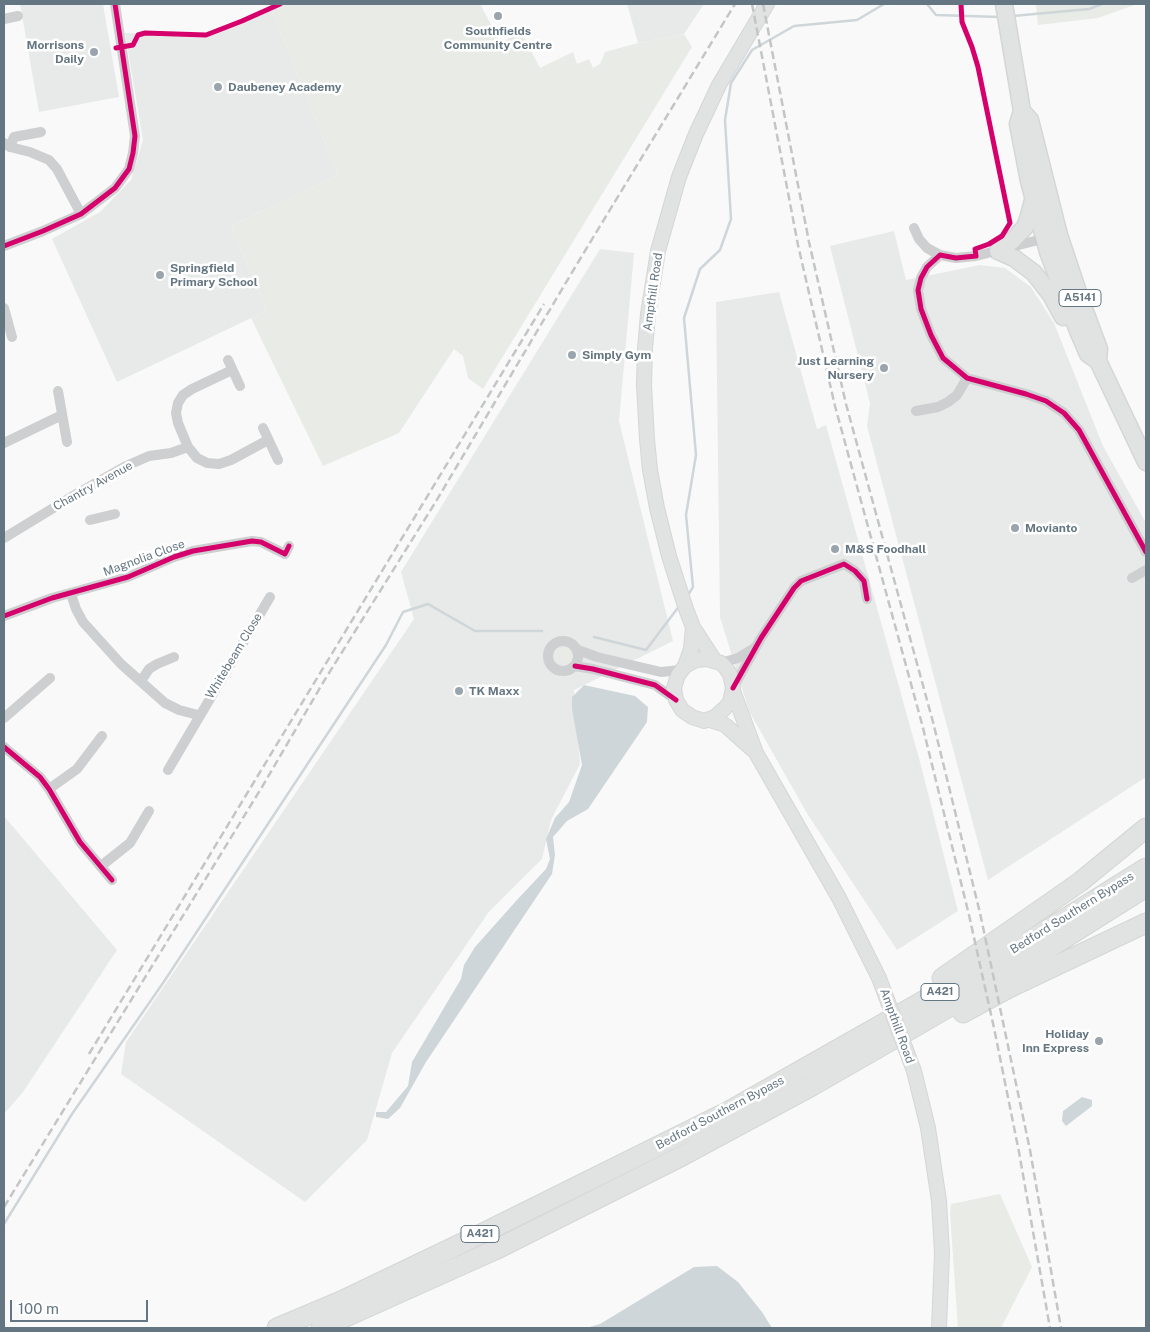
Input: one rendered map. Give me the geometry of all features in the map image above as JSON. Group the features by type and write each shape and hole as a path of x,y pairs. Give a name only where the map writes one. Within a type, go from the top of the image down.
{"highway":[{"path":"729,1111 927,988 1072,887 1146,828"},
{"name":"Bedford Southern Bypass","path":"278,1328 341,1301 483,1233 729,1111 1029,941 1146,868"},
{"name":"Bedford Southern Bypass","path":"320,1328 495,1250 684,1155 812,1086 1029,960 1146,887"},
{"path":"812,1086 888,1052 1009,988 1146,923"}],"main road":[{"name":"Ampthill Road","path":"718,662 693,628 669,556 657,508 648,446 644,376 648,314 665,225 687,156 720,85 767,4"},
{"name":"A5141","path":"1004,4 1022,111 1018,124 1033,197 1080,298 1099,349 1098,361"},
{"name":"A5141","path":"1022,111 1030,120 1051,237 1078,332 1088,354 1098,361 1146,462"},
{"path":"998,251 1012,241 1025,227 1030,216 1033,197"},
{"path":"998,251 1014,258 1034,274 1051,295 1068,326 1078,332"},
{"name":"Ampthill Road","path":"683,668 691,649 693,628"},
{"path":"701,660 718,662 730,674 733,689 725,708 710,720 704,721 692,717 682,710 676,700 674,694 675,682 683,668 691,662 701,660"},
{"name":"Ampthill Road","path":"733,689 756,753 840,898 879,978 914,1072 928,1128 939,1201 942,1253 939,1328"},
{"name":"Ampthill Road","path":"710,720 719,722 731,729 756,753"}],"street":[{"path":"4,246 43,232 81,214 115,188 129,169 135,136 115,4"},
{"path":"4,19 18,15"},
{"path":"41,132 14,136 7,145 49,160 58,170 81,214"},
{"path":"914,228 919,239 927,248 940,255 956,258 976,256 1051,237"},
{"path":"940,255 920,278 918,290 921,309 931,335 943,358 966,378 1026,394 1046,401 1064,412 1079,430 1146,552"},
{"path":"4,308 5,321 12,337"},
{"path":"228,360 240,386"},
{"path":"232,370 192,389 183,395 178,403 176,413 178,423 188,447 198,458 207,463 218,464 231,460 268,440"},
{"path":"916,411 938,407 948,402 957,395 966,378"},
{"path":"58,391 67,442"},
{"path":"4,443 62,415"},
{"path":"263,428 278,460"},
{"name":"Chantry Avenue","path":"4,538 124,467 149,456 171,453 188,447"},
{"path":"90,520 115,514"},
{"name":"Magnolia Close","path":"4,616 52,598 128,577 193,551 252,541 272,546 285,554 289,546"},
{"path":"733,689 746,668 756,646 801,580 844,564 855,571 864,582 867,599"},
{"path":"1132,578 1146,570"},
{"path":"71,594 76,610 83,622 121,664 165,703 178,710 198,715"},
{"name":"Whitebeam Close","path":"168,770 198,715 270,597"},
{"path":"676,700 655,685 593,669 575,666 563,671 555,669 549,662 548,653 552,646 559,641 572,643 578,650 597,657 661,672 683,668"},
{"path":"718,662 738,658 756,646"},
{"path":"575,666 579,658 578,650"},
{"path":"141,681 149,669 174,657"},
{"path":"4,718 42,691 50,678"},
{"path":"49,789 77,769 102,736"},
{"path":"4,747 40,777 80,842 112,880"},
{"path":"102,866 130,843 150,811"}],"shaded area":[{"path":"20,4 103,4 119,97 39,112"},
{"path":"277,4 480,4 501,43 521,31 540,68 573,52 577,64 589,59 593,68 600,64 605,52 684,34 692,47 483,389 468,378 463,356 454,349 399,433 323,466 251,318 266,311 231,226 338,175 270,7"},
{"path":"627,4 704,4 684,34 638,43"},
{"path":"1036,4 1137,4 1098,18 1038,25"},
{"path":"270,7 338,175 231,226 266,311 117,382 52,239 100,212 131,180 143,140 125,33 206,35"},
{"path":"894,231 906,280 980,265 1005,268 1031,287 1054,323 1103,446 1146,523 1146,777 988,880 867,426 870,403 830,246"},
{"path":"600,249 634,253 619,421 673,641 574,690 580,764 551,820 542,859 488,913 392,1053 367,1140 305,1202 121,1074 126,1042 414,619 401,572"},
{"path":"779,292 817,429 826,425 920,762 958,911 897,950 808,815 749,711 720,617 716,302"},
{"path":"568,646 574,649 577,655 574,661 568,664 562,661 559,655 562,649"},
{"path":"584,685 635,696 648,707 647,722 588,809 567,821 553,837 555,855 552,874 426,1062 400,1108 388,1119 376,1117 376,1112 386,1112 408,1086 412,1062 461,979 464,965 475,947 546,869 550,859 546,839 555,818 569,802 582,765 572,709 572,697"},
{"path":"4,816 117,950 23,1092 4,1114"},
{"path":"1082,1097 1092,1100 1092,1106 1066,1126 1062,1121 1063,1111"},
{"path":"1000,1194 1032,1267 1001,1328 958,1328 950,1213 951,1204"},
{"path":"717,1266 738,1282 772,1328 586,1328 600,1324 694,1267"}],"waterway":[{"path":"688,595 693,587 686,515 696,455 684,318 700,269 720,250 731,219 725,120 731,83 752,50 794,26 857,20 884,4"},
{"path":"927,4 936,15 1000,17"},
{"path":"1013,16 1089,9 1102,4"},
{"path":"4,1224 72,1114 163,983 386,645 403,612 428,604 475,631 542,631"},
{"path":"594,637 646,650 680,605"}],"railway":[{"path":"4,1207 262,787 324,681 435,503 735,4"},
{"path":"752,4 798,245 835,406 922,724 969,915 1019,1152 1050,1328"},
{"path":"763,4 809,242 846,404 933,722 980,913 1030,1150 1061,1328"},
{"path":"89,1054 544,304"}],"cycle path":[{"path":"4,246 81,214 115,188 129,169 135,136 115,4"},
{"path":"116,48 133,45 138,35 145,33 206,35 280,4"},
{"path":"961,4 962,22 978,67 1010,223 1002,236 989,244 975,249 976,256 956,258 940,255 927,267 921,278 918,290 921,309 931,335 943,358 967,378 1046,401 1064,413 1079,430 1146,552"},
{"path":"4,616 52,598 128,577 193,551 252,541 261,542 285,554 289,546"},
{"path":"733,688 761,638 794,588 801,581 844,564 855,571 864,581 867,599"},
{"path":"575,666 655,685 676,700"},
{"path":"4,747 40,777 80,842 112,880"}],"place":[{"name":"Southfields Community Centre","path":"498,16"},
{"name":"Morrisons Daily","path":"94,52"},
{"name":"Daubeney Academy","path":"218,87"},
{"name":"Springfield Primary School","path":"160,275"},
{"name":"Simply Gym","path":"572,355"},
{"name":"Just Learning Nursery","path":"884,368"},
{"name":"Movianto","path":"1015,528"},
{"name":"M&S Foodhall","path":"835,549"},
{"name":"TK Maxx","path":"459,691"},
{"name":"Holiday Inn Express","path":"1099,1041"}]}
